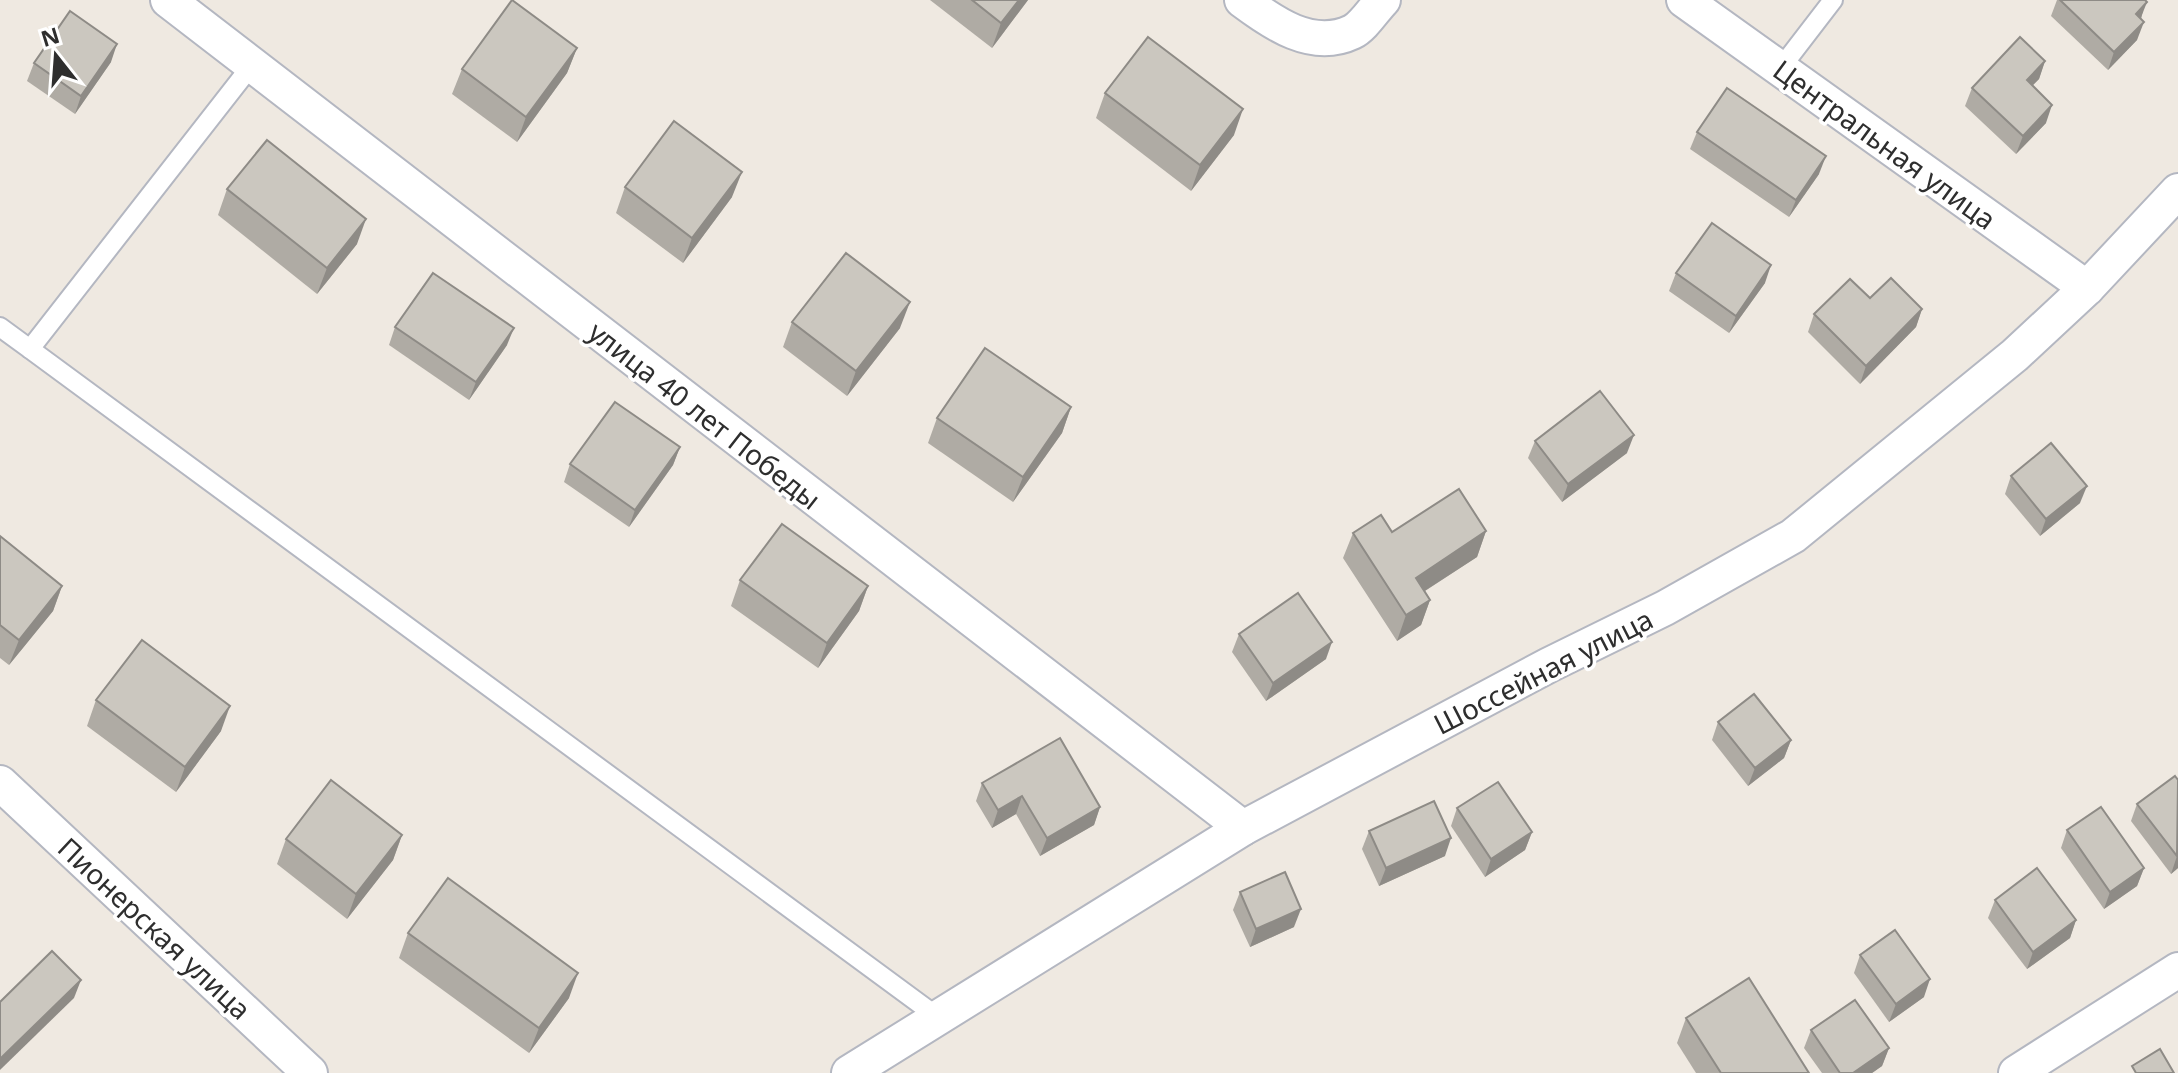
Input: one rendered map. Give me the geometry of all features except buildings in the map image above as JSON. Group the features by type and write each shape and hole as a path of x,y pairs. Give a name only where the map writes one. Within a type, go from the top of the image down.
{"street":[{"name":"улица 40 лет Победы","path":"168,0 1243,828"},
{"path":"1242,0 1280,28 1322,39 1354,32 1383,0"},
{"name":"Центральная улица","path":"1684,0 2087,288"},
{"name":"Шоссейная улица","path":"849,1073 1243,828 1549,665 1665,608 1793,536 2015,355 2087,288 2178,191"},
{"name":"Пионерская улица","path":"0,783 310,1073"},
{"path":"2016,1073 2178,970"}],"lane":[{"path":"1780,69 1833,0"},
{"path":"30,349 251,66"},
{"path":"0,327 939,1018"}]}
